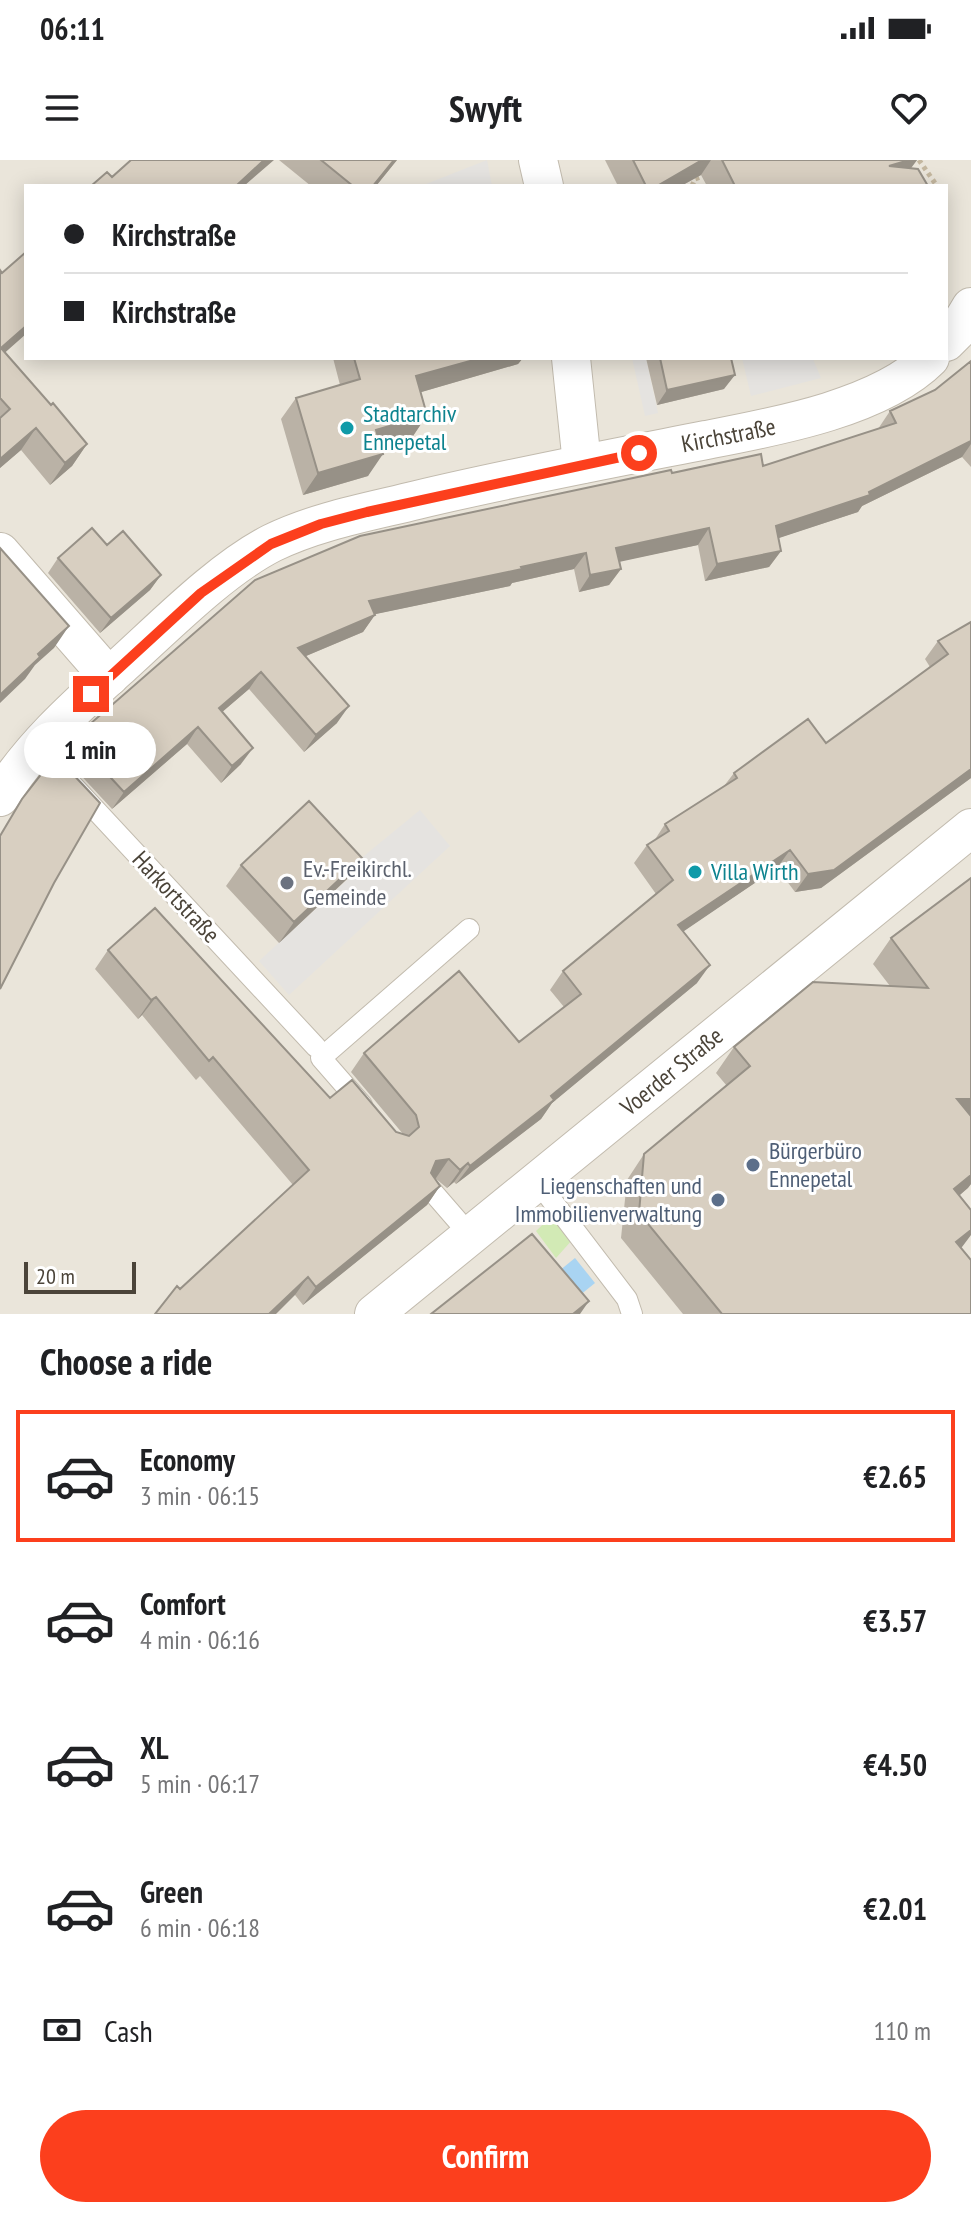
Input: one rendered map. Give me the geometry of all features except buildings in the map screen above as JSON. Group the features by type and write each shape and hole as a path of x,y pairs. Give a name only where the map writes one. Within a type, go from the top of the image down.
{"street":[{"path":"538,160 544,184"},
{"path":"948,340 971,307"},
{"path":"571,360 582,464"},
{"name":"Kirchstraße","path":"0,797 37,747 109,677 201,593 271,544 321,524 367,512 582,464 782,425 877,393 919,369 928,360"},
{"path":"0,552 109,677"},
{"name":"Voerder Straße","path":"374,1314 971,828"}],"lane":[{"name":"Harkortstraße","path":"37,747 316,1047"},
{"path":"372,1118 321,1058 469,929"},
{"path":"537,1181 627,1299 632,1314"},
{"path":"431,1190 476,1230"}],"path":[{"path":"919,160 936,184"},
{"path":"693,184 695,179 714,171"}],"shaded area":[{"path":"0,160 971,160 971,1314 0,1314"},
{"path":"487,160 492,184 426,184"},
{"path":"632,360 646,360 658,413 645,416"},
{"path":"742,360 813,360 821,378 751,396"},
{"path":"420,810 450,846 289,995 259,961 347,880 342,874"}],"green space":[{"path":"555,1213 573,1239 556,1258 536,1231"}],"water":[{"path":"575,1258 595,1283 569,1304 548,1280"}],"place":[{"name":"Stadtarchiv Ennepetal","path":"347,428"},
{"name":"Villa Wirth","path":"695,872"},
{"name":"Ev.-Freikirchl. Gemeinde","path":"287,883"},
{"name":"Bürgerbüro Ennepetal","path":"753,1165"},
{"name":"Liegenschaften und Immobilienverwaltung","path":"718,1200"}],"route":[{"path":"91,694 201,593 271,544 321,524 367,512 639,453"}]}
